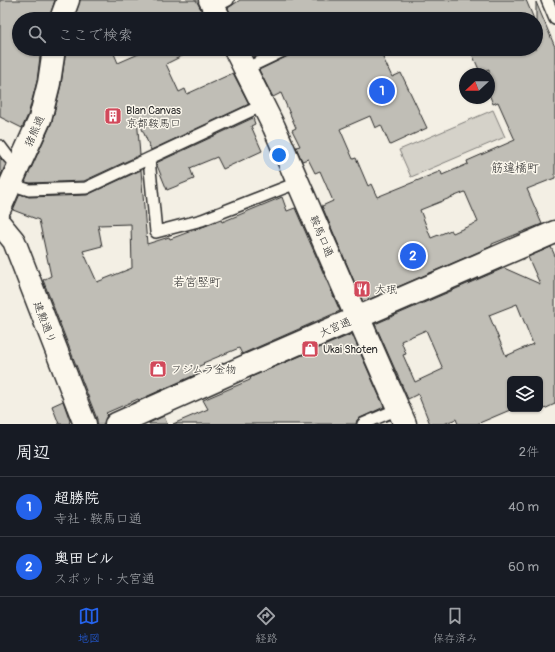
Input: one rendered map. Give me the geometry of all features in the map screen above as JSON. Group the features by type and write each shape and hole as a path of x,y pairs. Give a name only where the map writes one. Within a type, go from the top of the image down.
{"street":[{"path":"64,12 68,0"},
{"name":"猪熊通","path":"0,208 40,119 48,91 53,56"},
{"name":"鞍馬口通","path":"238,56 299,182 401,416"},
{"name":"建勲通り","path":"0,224 14,241 85,424"},
{"name":"大宮通","path":"116,424 555,232"}],"lane":[{"path":"547,0 555,19"},
{"path":"245,69 272,56"},
{"path":"10,184 30,190 86,188 263,105"},
{"path":"0,146 9,158 20,163"},
{"path":"149,159 156,232 202,220 299,182"},
{"path":"363,424 401,416"}],"shaded area":[{"path":"493,110 505,137 411,177 399,150"}],"building":[{"path":"0,0 55,0 51,12 12,12 12,56 40,56 37,81 28,115 22,128 0,117"},
{"path":"80,0 196,0 202,12 76,12"},
{"path":"240,0 526,0 531,12 229,12 228,8"},
{"path":"536,2 540,12 536,12"},
{"path":"543,19 555,47 555,178 527,189 542,224 492,244 492,246 363,302 322,206 333,201 320,171 315,173 308,159 302,161 296,147 300,146 292,130 296,128 281,93 273,97 259,70 288,56 382,56 392,77 401,73 427,128 390,145 381,125 375,128 370,116 340,129 353,159 356,158 368,186 371,184 377,197 441,171 442,175 468,164 467,161 515,140 498,102 495,103 495,68 478,68 473,56 543,56","holes":["465,192 478,222 453,233 451,230 431,238 420,210"]},
{"path":"65,56 115,56 118,63 134,56 182,56 166,64 179,92 185,89 187,94 233,73 249,104 151,150 137,117 140,155 84,181 25,182 52,122 61,85"},
{"path":"253,118 255,124 251,126 262,151 223,169 217,157 190,168 194,179 167,190 156,163"},
{"path":"0,158 6,164 0,177"},
{"path":"141,170 147,244 169,237 170,239 221,220 222,222 282,197 287,211 295,208 340,311 242,354 239,348 203,363 204,364 195,368 197,374 106,413 108,415 104,424 97,424 97,419 43,280 51,276 39,220 13,210 20,194 29,197 87,195","holes":["131,224 132,268 97,282 83,251 102,246 98,225"]},
{"path":"551,247 555,256 555,404 543,410 543,376 507,376 507,411 477,424 458,424 456,419 444,424 430,424 418,394 408,399 375,324 504,268 540,284 528,257","holes":["517,304 533,344 506,356 489,315","426,330 443,369 415,382 403,355 406,354 401,341"]},
{"path":"352,334 384,407 360,418 357,420 356,424 173,424 208,409 203,400 250,380 251,377"},
{"path":"63,401 70,421 69,424 59,424 52,406"},
{"path":"164,416 167,424 149,424 149,423"}],"place":[{"name":"超勝院","path":"382,91"},
{"name":"Blan Canvas 京都鞍馬口","path":"113,116"},
{"name":"奥田ビル","path":"413,256"},
{"name":"大珉","path":"362,289"},
{"name":"Ukai Shoten","path":"310,349"},
{"name":"フジムラ金物","path":"158,369"}],"district":[{"name":"筋違橋町","path":"515,168"},
{"name":"若宮竪町","path":"197,282"}]}
